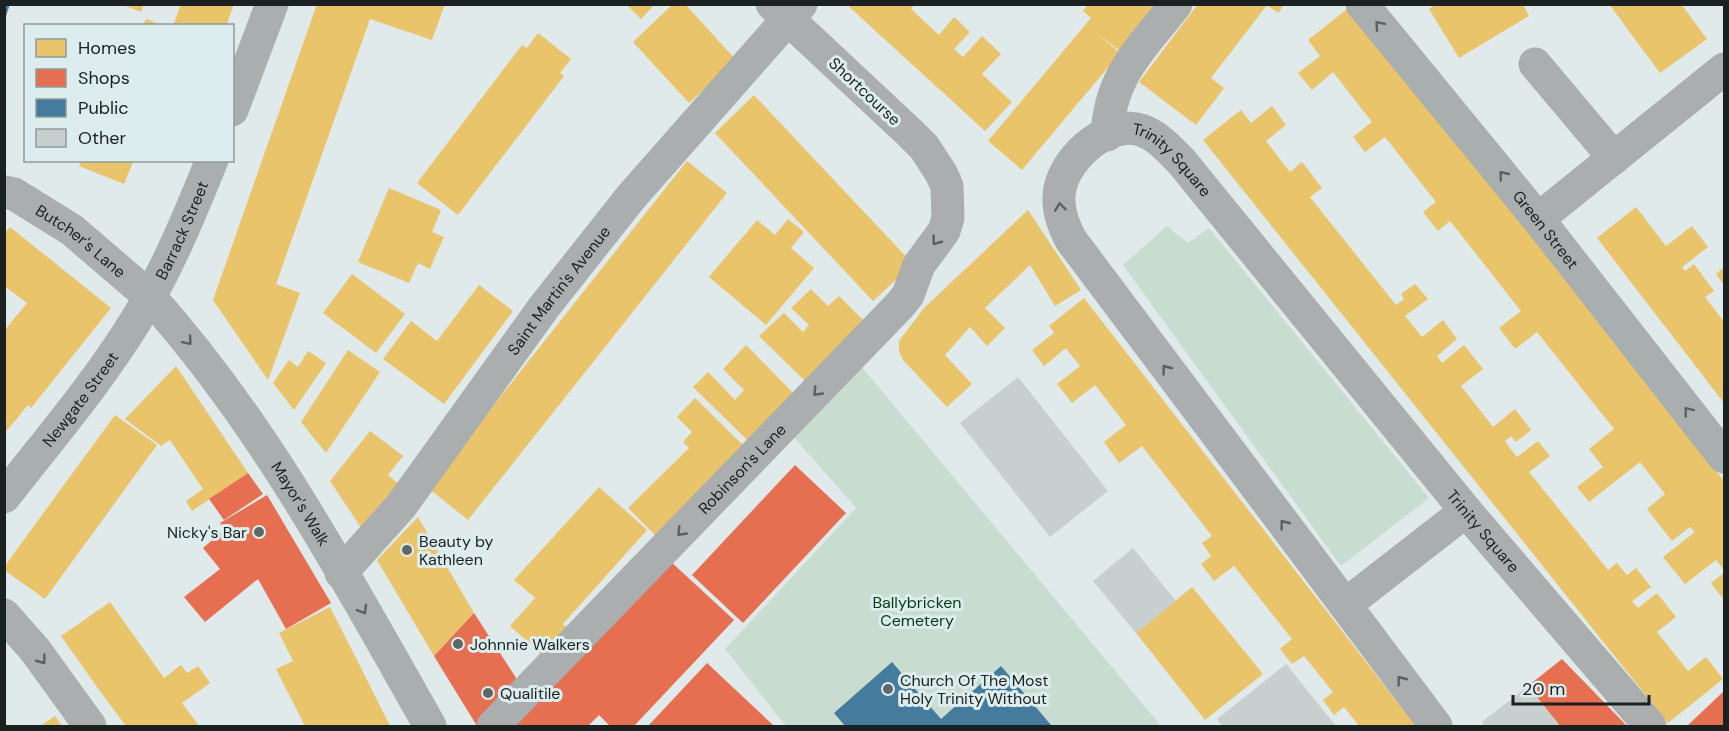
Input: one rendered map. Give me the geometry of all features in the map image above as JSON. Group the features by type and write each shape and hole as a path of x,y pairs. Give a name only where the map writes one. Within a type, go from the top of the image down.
{"street":[{"path":"234,105 272,4"},
{"path":"1107,135 1111,100 1117,84 1125,69 1176,4"},
{"name":"Green Street","path":"1362,4 1538,219 1725,457"},
{"name":"Shortcourse","path":"787,9 924,147 946,186"},
{"name":"Saint Martin's Avenue","path":"341,573 401,506 549,301 631,196 787,9"},
{"path":"1535,64 1614,158"},
{"path":"1538,219 1725,69"},
{"name":"Trinity Square","path":"1436,726 1098,279 1065,229 1059,195 1066,173 1080,153 1107,135 1126,129 1139,129 1162,142 1181,161 1466,511 1650,726"},
{"name":"Barrack Street","path":"150,297 183,231 211,162"},
{"name":"Robinson's Lane","path":"493,726 900,305 908,295 918,265 944,231 948,218 946,186"},
{"name":"Butcher's Lane","path":"4,192 14,194 72,230 150,297"},
{"name":"Newgate Street","path":"4,497 110,360 150,297"},
{"name":"Mayor's Walk","path":"150,297 218,378 267,451 430,726"},
{"path":"1345,606 1466,511"},
{"path":"4,615 35,651 90,726"}],"green space":[{"path":"1167,226 1188,243 1209,228 1429,498 1341,566 1123,265"},
{"name":"Ballybricken Cemetery","path":"860,365 1161,726 786,726 725,649 856,508 793,436"}],"building: Homes":[{"path":"121,4 144,4 141,12"},
{"path":"181,4 234,4 227,24 174,24"},
{"path":"317,4 445,4 432,40 370,19 276,284 300,293 268,380 213,300"},
{"path":"626,4 655,4 641,19"},
{"path":"673,4 685,4 736,60 689,103 633,42"},
{"path":"846,4 915,4 911,9 939,35 954,17 970,32 954,49 963,57 982,36 1001,54 982,74 1012,102 985,131"},
{"path":"1088,4 1156,4 1120,51 1098,34 1120,53 1022,170 988,141 1091,18 1083,11"},
{"path":"1198,4 1285,4 1278,13 1267,5 1211,78 1224,88 1196,125 1139,82"},
{"path":"1436,4 1523,4 1529,16 1459,58 1429,9"},
{"path":"1609,4 1681,4 1707,39 1660,73"},
{"path":"1351,6 1724,481 1724,570 1716,560 1685,584 1663,557 1695,532 1690,527 1672,541 1647,509 1665,494 1640,462 1589,502 1577,487 1603,467 1589,449 1614,429 1537,332 1515,349 1499,328 1521,311 1450,221 1438,231 1423,212 1436,202 1385,137 1365,152 1353,137 1372,122 1333,72 1312,90 1298,73 1320,56 1308,40"},
{"path":"146,19 159,24 144,24"},
{"path":"538,33 571,59 560,73 564,76 458,215 417,183 522,45 527,48"},
{"path":"754,95 913,264 873,301 715,133"},
{"path":"1272,106 1286,125 1266,141 1290,172 1302,162 1322,188 1310,197 1396,305 1404,299 1401,294 1415,284 1428,299 1405,316 1422,337 1443,320 1457,339 1437,356 1442,363 1464,345 1483,369 1461,386 1493,427 1515,409 1531,430 1516,442 1511,436 1505,441 1510,448 1517,457 1538,441 1550,456 1529,472 1608,570 1617,563 1627,575 1636,568 1651,587 1632,601 1638,608 1657,593 1676,617 1657,632 1688,671 1706,657 1723,679 1668,723 1203,140 1241,110 1251,123"},
{"path":"687,161 727,193 468,520 428,488"},
{"path":"80,162 133,162 124,184 79,166"},
{"path":"389,188 441,210 432,232 444,237 430,269 418,263 409,283 358,262"},
{"path":"1636,207 1666,246 1692,226 1708,247 1682,267 1685,271 1694,264 1714,291 1705,297 1724,322 1724,403 1597,238"},
{"path":"1028,210 1081,290 1055,306 1030,265 985,308 1005,328 987,346 970,327 945,355 972,384 947,407 903,360 899,351 899,341 924,308"},
{"path":"788,219 804,232 791,248 814,268 766,325 709,277 757,220 775,235"},
{"path":"10,227 111,308 31,408 28,405 4,434 4,331 27,303 4,286 4,234"},
{"path":"1724,267 1724,285 1716,274"},
{"path":"352,274 405,314 376,353 323,313"},
{"path":"479,285 513,311 444,404 383,359 411,321 437,341"},
{"path":"811,289 828,306 839,296 866,323 807,383 759,336 784,313 803,332 809,325 791,308"},
{"path":"1084,298 1416,726 1359,726 1344,707 1334,715 1323,700 1333,692 1304,656 1292,664 1280,649 1292,639 1234,566 1214,581 1201,564 1211,556 1202,543 1212,536 1142,446 1119,463 1104,442 1126,425 1095,385 1072,403 1057,384 1080,366 1066,348 1044,366 1032,350 1054,333 1049,326"},
{"path":"746,345 795,395 749,442 693,387 708,372 735,400 744,390 723,369"},
{"path":"348,350 380,372 326,453 301,422"},
{"path":"308,351 326,363 294,410 273,383 289,360 298,367"},
{"path":"176,366 248,473 192,511 186,501 203,489 170,440 161,446 125,419"},
{"path":"695,398 745,447 656,536 628,508 689,448 683,442 692,432 677,417"},
{"path":"115,415 157,445 45,599 4,570 4,567"},
{"path":"370,431 403,456 388,475 406,490 368,538 330,481"},
{"path":"599,487 647,530 563,624 570,630 545,657 510,626 535,598 514,580"},
{"path":"418,517 474,613 434,656 377,560"},
{"path":"1724,573 1724,600 1711,583"},
{"path":"1192,587 1263,674 1205,720 1136,633"},
{"path":"110,602 164,678 181,665 187,673 198,666 210,683 182,703 199,726 126,726 97,687 61,636"},
{"path":"330,607 390,726 305,726 276,669 293,661 279,633"},
{"path":"55,716 62,726 40,726"}],"building: Shops":[{"path":"795,465 846,513 743,623 692,575"},
{"path":"248,473 263,494 224,520 209,499"},
{"path":"267,495 331,603 286,629 258,579 205,622 184,597 220,569 203,548 224,530 220,523"},
{"path":"669,560 734,620 634,726 610,726 599,715 588,726 513,726"},
{"path":"474,613 522,687 482,726 477,726 434,656"},
{"path":"1562,659 1627,726 1560,726 1528,686"},
{"path":"707,663 774,726 648,726"},
{"path":"1724,691 1724,726 1687,726"}],"building: Public":[{"path":"4,4 10,4 5,19 4,19"},
{"name":"Church Of The Most Holy Trinity Without","path":"892,662 941,719 1001,666 1051,725 845,726 834,713"}],"building: Other":[{"path":"1018,377 1108,491 1050,537 960,423"},
{"path":"1133,548 1176,601 1136,633 1093,581"},
{"path":"1286,664 1336,726 1222,726 1217,719"},
{"path":"1528,686 1560,726 1485,726 1482,722"}],"place":[{"name":"Nicky's Bar","path":"259,532"},
{"name":"Beauty by Kathleen","path":"407,550"},
{"name":"Johnnie Walkers","path":"458,644"},
{"name":"Church Of The Most Holy Trinity Without","path":"888,689"},
{"name":"Qualitile","path":"488,693"}]}
